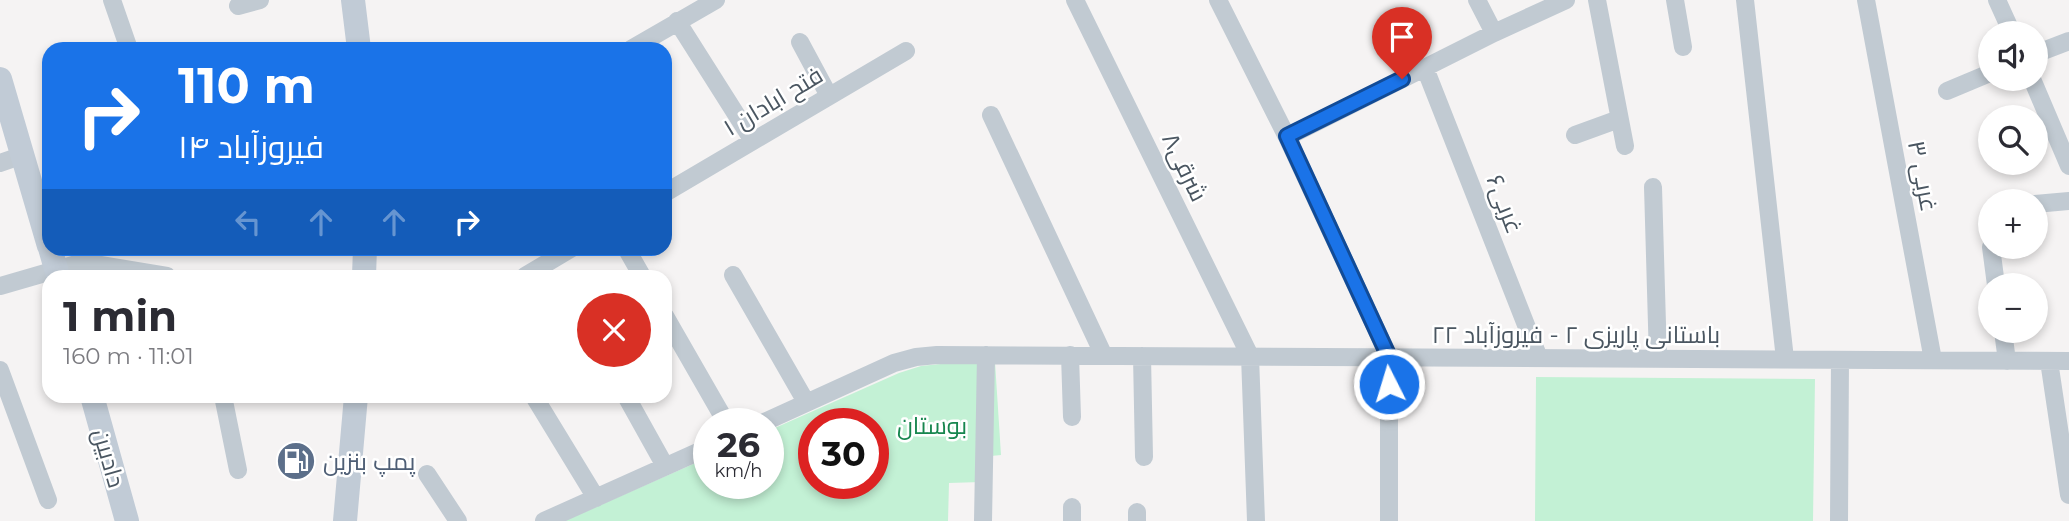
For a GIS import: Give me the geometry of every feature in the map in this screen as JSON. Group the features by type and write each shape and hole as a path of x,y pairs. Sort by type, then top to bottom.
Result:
{"street":[{"path":"112,0 127,42"},
{"path":"239,6 260,0"},
{"path":"353,0 358,42"},
{"path":"642,42 716,0"},
{"name":"شرقی۸","path":"1075,0 1250,356"},
{"path":"1218,0 1287,136 1389,357 1390,521"},
{"path":"1477,0 1494,33"},
{"path":"1287,136 1566,0"},
{"path":"1597,0 1625,146"},
{"path":"1675,0 1683,47"},
{"path":"1745,0 1785,359"},
{"name":"غربی ۳","path":"1866,0 1933,360"},
{"path":"1997,0 2007,21"},
{"path":"677,21 753,141"},
{"path":"2048,49 2069,41"},
{"path":"800,42 829,96"},
{"name":"فتح ابادان ۱","path":"672,184 753,141 906,51"},
{"name":"غربی۶","path":"1425,68 1539,358"},
{"path":"1947,91 1978,78"},
{"path":"0,79 11,159 42,198"},
{"path":"2037,91 2069,166"},
{"path":"991,115 1104,356"},
{"path":"1575,135 1619,119"},
{"path":"1653,187 1658,359"},
{"path":"2048,203 2069,201"},
{"path":"0,286 53,260 131,270"},
{"path":"733,275 806,402"},
{"path":"672,328 718,408"},
{"path":"2005,343 2007,360"},
{"path":"983,521 986,355"},
{"path":"1070,355 1072,417"},
{"name":"باستانی پاریزی ۲ - فیروزآباد ۲۲","path":"784,413 894,363 916,357 1070,355 2069,361"},
{"path":"1142,356 1144,457"},
{"path":"1250,356 1256,521"},
{"path":"1839,521 1840,359"},
{"path":"2049,361 2069,495"},
{"path":"0,370 48,500"},
{"name":"دادبین","path":"94,403 127,521"},
{"path":"224,403 238,470"},
{"path":"345,521 355,403"},
{"path":"538,403 596,498"},
{"path":"630,403 665,466"},
{"path":"544,521 693,454"},
{"path":"350,463 365,521"},
{"path":"427,474 458,521"}],"green space":[{"name":"بوستان","path":"995,362 1001,455 981,457 981,482 949,483 948,521 564,521 693,464 693,499 784,499 784,424 798,418 798,499 889,499 889,408 820,408 921,366"},
{"path":"1536,377 1815,379 1813,521 1535,521"}],"place":[{"name":"پمپ بنزین","path":"296,461"}],"route":[{"path":"1389,384 1389,357 1287,136 1402,79"}]}
